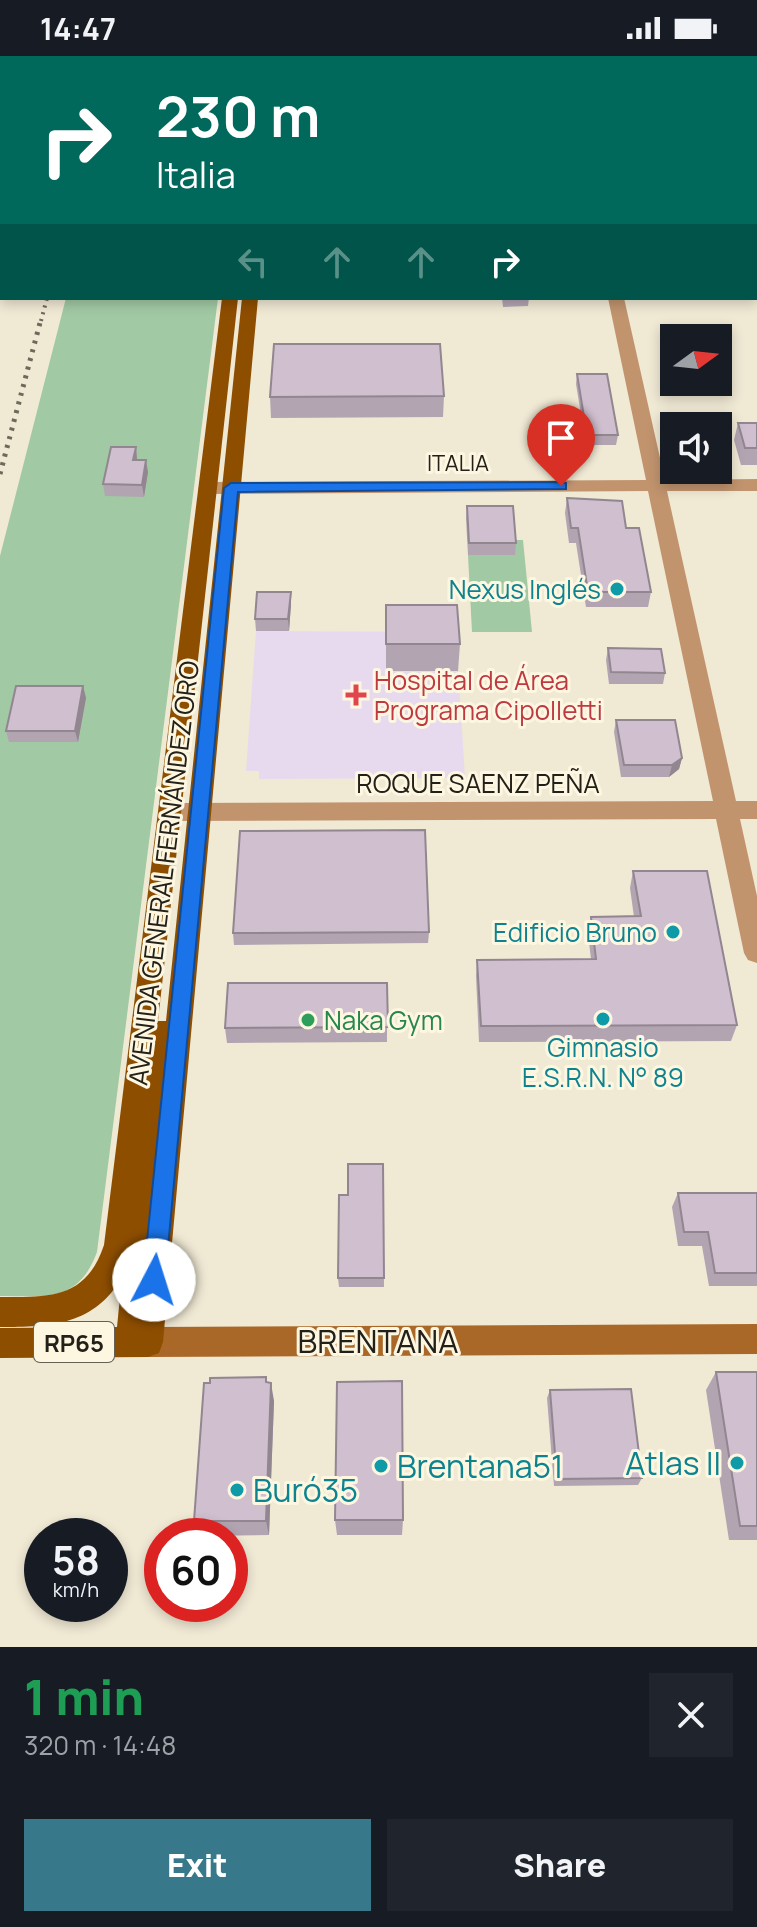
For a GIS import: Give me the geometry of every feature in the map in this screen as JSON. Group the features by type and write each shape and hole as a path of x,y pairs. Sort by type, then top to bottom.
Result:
{"main road":[{"name":"AVENIDA GENERAL FERNÁNDEZ ORO","path":"0,1312 57,1310 91,1296 110,1272 122,1233 230,300"},
{"name":"AVENIDA GENERAL FERNÁNDEZ ORO","path":"139,1342 199,812 250,300"},
{"path":"139,1342 162,1017 153,953"},
{"name":"BRENTANA","path":"0,1343 757,1339"}],"street":[{"path":"616,300 757,953"},
{"name":"ITALIA","path":"207,488 757,485"},
{"name":"ROQUE SAENZ PEÑA","path":"170,812 757,810"}],"shaded area":[{"name":"Hospital de Área Programa Cipolletti","path":"256,631 456,632 465,778 259,779 259,771 246,771"}],"green space":[{"path":"65,300 218,300 97,1252 80,1280 70,1288 46,1296 0,1296 0,556"},
{"path":"514,540 523,540 532,632 472,632 468,555 515,555"}],"building":[{"path":"274,344 440,344 444,396 270,397"},
{"path":"577,374 607,374 618,435 587,435"},
{"path":"738,423 757,423 757,448 745,448"},
{"path":"111,447 136,447 133,460 146,460 142,485 103,484"},
{"path":"567,498 622,501 626,528 639,528 651,592 588,592 578,528 571,528"},
{"path":"467,506 513,506 516,543 469,543"},
{"path":"257,592 291,592 288,619 255,619"},
{"path":"386,605 457,605 460,644 386,644"},
{"path":"608,648 661,649 665,673 611,672"},
{"path":"16,686 83,686 75,731 6,731"},
{"path":"616,720 675,720 682,758 672,765 624,765"},
{"path":"425,830 429,932 233,933 240,831"},
{"path":"633,871 707,871 737,1025 481,1026 477,960 596,959 591,917 641,916"},
{"name":"Naka Gym","path":"228,983 387,983 388,1027 225,1028"},
{"path":"348,1164 383,1164 384,1278 338,1278 339,1195 348,1195"},
{"path":"678,1193 757,1193 757,1273 715,1273 708,1232 684,1232"},
{"name":"Atlas II","path":"716,1372 757,1372 757,1526 740,1526"},
{"name":"Buró35","path":"266,1377 266,1382 271,1383 266,1521 194,1518 204,1383 210,1383 210,1378"},
{"name":"Brentana51","path":"402,1381 403,1520 335,1520 337,1382"},
{"path":"631,1389 642,1478 557,1479 550,1390"}],"railway":[{"path":"41,321 46,300"},
{"path":"0,474 41,319"}],"place":[{"name":"Nexus Inglés","path":"617,589"},
{"name":"Hospital de Área Programa Cipolletti","path":"356,695"},
{"name":"Edificio Bruno","path":"673,932"},
{"name":"Gimnasio E.S.R.N. N° 89","path":"603,1019"},
{"name":"Naka Gym","path":"308,1020"},
{"name":"Atlas II","path":"737,1463"},
{"name":"Brentana51","path":"381,1466"},
{"name":"Buró35","path":"237,1490"}],"route":[{"path":"154,1280 231,488 561,486"}]}
